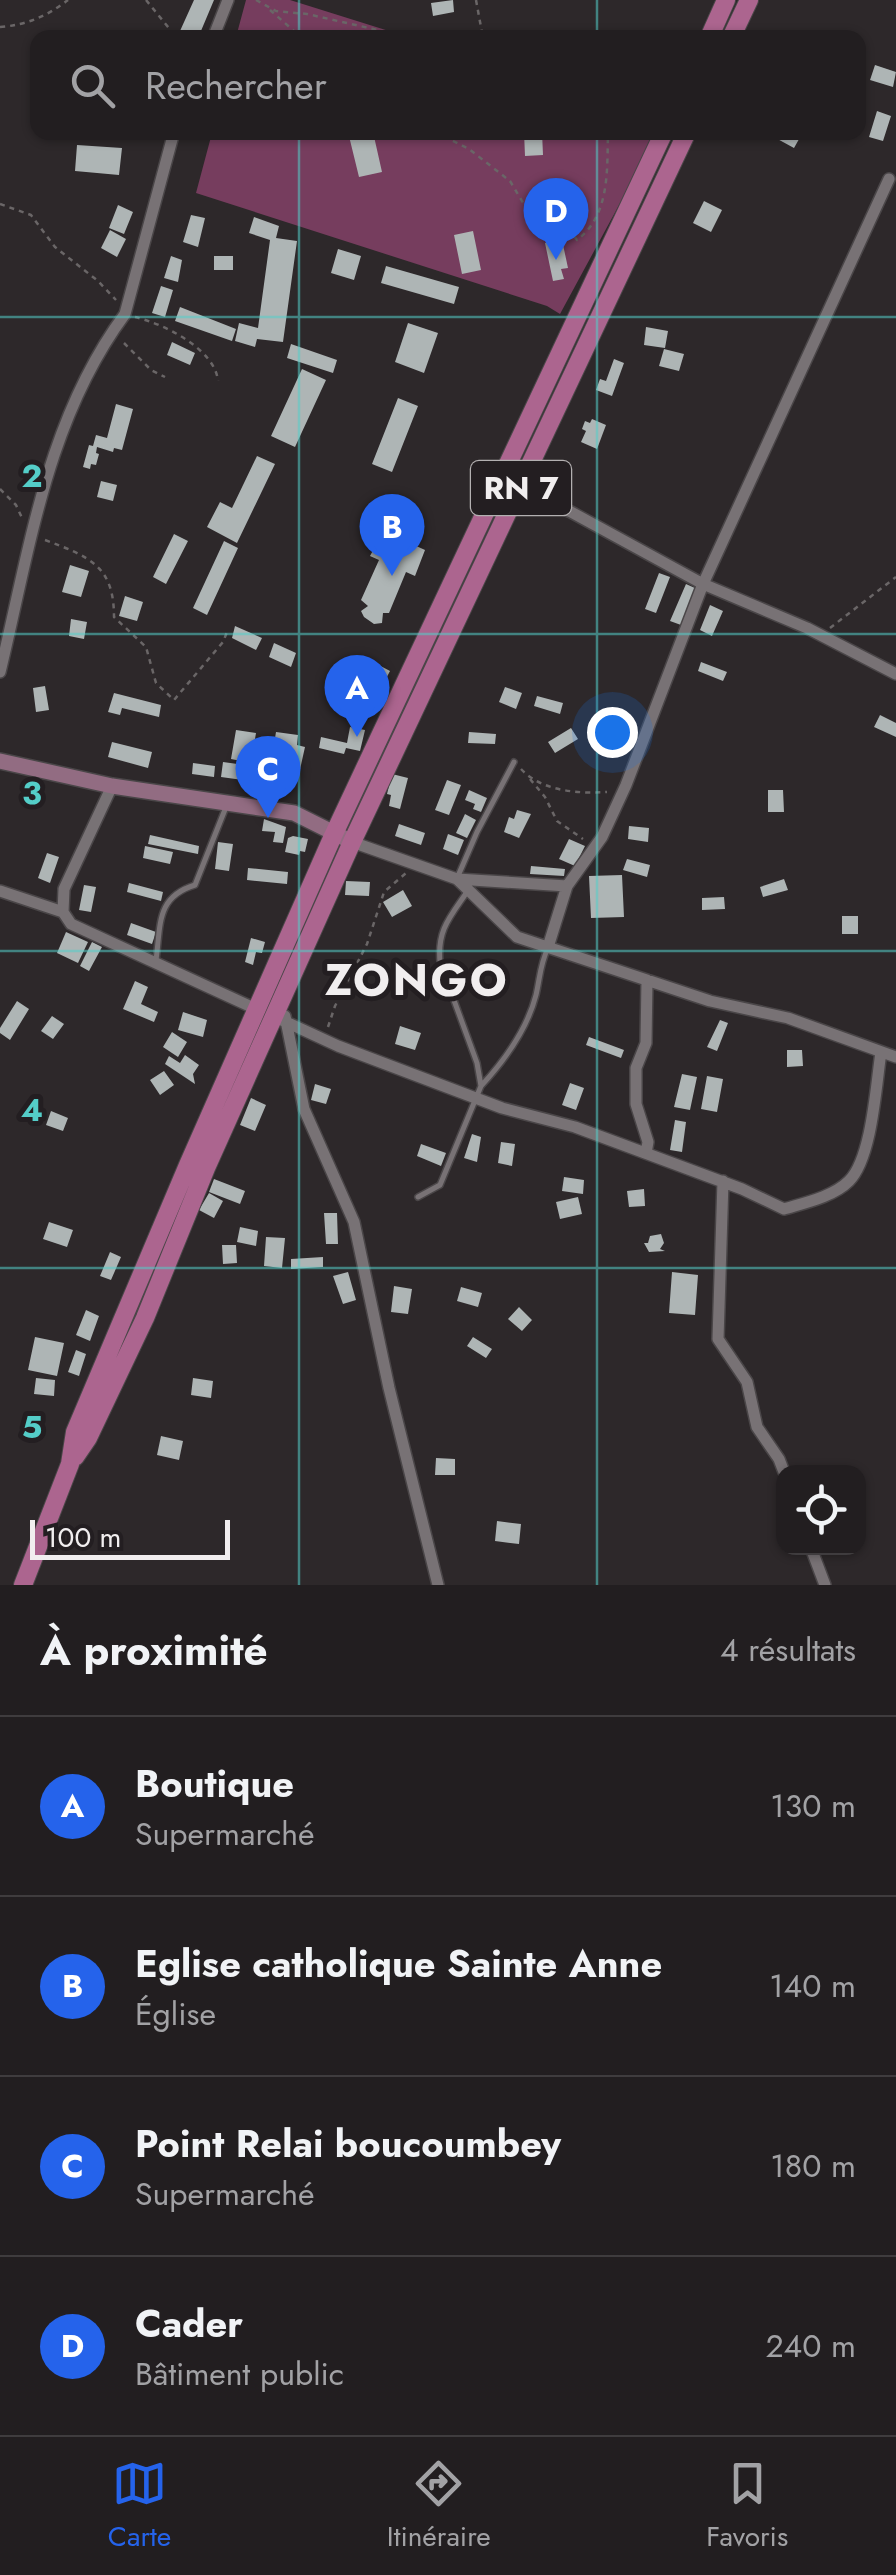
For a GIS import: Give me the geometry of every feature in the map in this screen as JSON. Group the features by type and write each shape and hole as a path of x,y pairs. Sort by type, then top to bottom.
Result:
{"main road":[{"path":"712,30 726,0"},
{"path":"735,30 749,0"},
{"name":"RN 7","path":"23,1585 70,1464 75,1432 271,1015 343,838 660,140"},
{"name":"RN 7","path":"271,1015 343,838 520,490 683,140"},
{"path":"0,761 112,786 294,813 343,838"}],"street":[{"path":"216,30 228,0"},
{"path":"0,672 5,623 56,447 75,399 124,314 172,140"},
{"path":"548,947 566,886 594,847 623,791 703,584 889,179"},
{"path":"520,490 571,512 703,584 896,674"},
{"path":"112,786 64,889 63,912 71,924 324,1038 479,1092 538,1120 575,1127 723,1181 784,1209 818,1198 848,1182 863,1159 881,1052"},
{"path":"343,838 457,879 566,886"},
{"path":"457,879 517,937 710,1001 788,1018 896,1057"},
{"path":"0,891 63,912"},
{"path":"646,1153 648,1142 636,1104 636,1068 646,1043 647,980"},
{"path":"271,1015 304,1108 354,1222 389,1388 438,1585"},
{"path":"723,1181 718,1338 746,1382 757,1427 782,1465"},
{"path":"814,1555 825,1585"}],"lane":[{"path":"457,879 514,762"},
{"path":"155,963 164,905 176,890 195,884 227,803"},
{"path":"469,890 443,923 438,946 440,962 477,1063 479,1092"},
{"path":"418,1197 440,1185 479,1092 522,1032 548,947"}],"path":[{"path":"0,27 20,26 50,14 68,0"},
{"path":"146,0 170,30"},
{"path":"256,0 293,30"},
{"path":"476,0 481,30"},
{"path":"269,8 380,30"},
{"path":"451,140 510,181 531,216 568,228 576,240 586,233 602,209 607,140"},
{"path":"0,204 30,216 55,247 111,293 124,314 146,320 194,346 213,363 218,381"},
{"path":"111,332 151,370 165,377"},
{"path":"0,489 16,505 30,534 63,547 104,571 114,590 114,617 146,646 156,684 174,700 227,632"},
{"path":"821,636 896,577"},
{"path":"514,762 545,797 557,821 594,847"},
{"path":"529,778 585,794 623,791"},
{"path":"324,1038 335,1006 367,944 384,892 403,878 412,862"}],"shaded area":[{"path":"246,0 290,0 386,30 238,30"},
{"path":"210,140 654,140 560,314 547,306 196,193"}],"building":[{"path":"194,0 214,0 201,30 180,30"},
{"path":"453,0 454,12 433,16 431,3"},
{"path":"875,65 896,72 893,87 870,80"},
{"path":"877,111 891,116 883,141 869,137"},
{"path":"350,140 375,140 382,172 359,177"},
{"path":"524,140 542,140 543,155 525,156"},
{"path":"779,140 798,140 794,148"},
{"path":"77,145 122,148 119,175 75,171"},
{"path":"704,201 722,210 711,232 693,223"},
{"path":"118,205 133,212 124,234 109,228"},
{"path":"191,215 205,218 198,247 183,242"},
{"path":"254,217 279,226 276,238 297,241 283,342 257,339 255,347 235,341 239,323 258,328 270,240 249,233"},
{"path":"110,230 126,239 117,257 101,248"},
{"path":"473,231 481,270 462,274 454,235"},
{"path":"562,240 568,268 561,269 564,279 553,281 545,243"},
{"path":"338,249 361,256 354,280 331,273"},
{"path":"171,256 182,260 178,282 164,278"},
{"path":"214,256 233,256 233,270 214,270"},
{"path":"386,266 459,287 454,304 381,283"},
{"path":"161,286 173,290 165,317 152,313"},
{"path":"180,307 236,329 232,341 175,321"},
{"path":"408,323 438,333 424,373 395,362"},
{"path":"646,327 668,331 665,348 644,345"},
{"path":"172,342 195,353 190,365 167,355"},
{"path":"291,344 337,360 333,373 287,358"},
{"path":"664,349 684,354 679,371 659,366"},
{"path":"614,359 624,363 612,396 596,390 600,379 606,381"},
{"path":"302,369 326,380 295,447 271,436"},
{"path":"398,398 418,406 392,472 372,464"},
{"path":"116,404 133,409 122,450 114,448 113,452 97,447 96,465 91,464 90,469 83,467 96,435 107,438"},
{"path":"592,419 606,425 597,449 581,442 585,421 590,423"},
{"path":"257,456 275,464 237,543 207,527 220,502 232,508"},
{"path":"101,481 117,485 113,501 97,497"},
{"path":"174,534 188,541 166,584 153,577"},
{"path":"390,534 425,550 415,576 406,572 389,613 383,613 382,623 374,624 364,617 361,611 368,606 361,600 379,560 370,556 378,541 386,545"},
{"path":"224,541 238,548 207,615 193,608"},
{"path":"70,565 89,571 81,597 62,592"},
{"path":"659,573 670,577 656,613 645,609"},
{"path":"686,584 697,589 681,625 670,621"},
{"path":"125,596 143,602 137,621 119,616"},
{"path":"710,605 723,611 712,636 700,630"},
{"path":"71,619 87,622 84,639 69,636"},
{"path":"235,626 262,638 256,650 232,638"},
{"path":"274,643 296,653 291,667 269,657"},
{"path":"373,662 390,671 372,706 355,697"},
{"path":"701,662 727,672 723,681 698,671"},
{"path":"45,686 49,710 36,712 33,688"},
{"path":"505,687 522,693 516,709 499,702"},
{"path":"114,693 161,705 159,717 122,708 120,715 108,712"},
{"path":"537,696 563,703 560,714 534,706"},
{"path":"880,715 896,723 896,737 874,727"},
{"path":"350,727 365,730 360,751 346,748 344,754 319,748 321,737 347,743"},
{"path":"571,728 578,739 555,753 548,742"},
{"path":"236,730 256,733 251,763 231,759"},
{"path":"276,732 298,735 297,745 305,747 299,774 292,773 296,753 273,750"},
{"path":"469,732 496,734 495,744 468,743"},
{"path":"112,742 152,752 148,768 108,757"},
{"path":"223,762 252,766 250,781 221,777"},
{"path":"193,763 215,766 214,777 192,774"},
{"path":"268,767 289,769 288,785 267,784"},
{"path":"392,774 408,778 400,809 389,806 391,795 387,794"},
{"path":"447,780 461,785 449,815 435,810"},
{"path":"469,790 487,798 481,812 465,800"},
{"path":"768,790 783,790 784,812 768,812"},
{"path":"517,810 531,814 519,838 504,832 509,817 514,819"},
{"path":"465,814 476,820 467,838 456,833"},
{"path":"264,819 286,827 283,843 273,842 275,832 262,831"},
{"path":"399,824 425,833 421,845 395,836"},
{"path":"629,826 649,828 648,842 628,839"},
{"path":"448,834 464,840 458,855 443,849"},
{"path":"150,835 199,846 198,854 148,844"},
{"path":"288,838 308,839 305,852 285,852"},
{"path":"569,839 585,846 575,866 559,859"},
{"path":"218,842 233,844 229,871 215,869"},
{"path":"145,846 173,852 170,864 143,858"},
{"path":"47,853 59,857 50,883 38,878"},
{"path":"627,859 650,865 647,877 623,870"},
{"path":"531,866 565,869 564,876 530,874"},
{"path":"248,868 288,872 287,884 247,880"},
{"path":"622,875 624,917 591,918 589,876"},
{"path":"784,879 788,890 763,897 760,887"},
{"path":"346,881 370,882 369,896 345,895"},
{"path":"129,883 163,892 161,901 127,892"},
{"path":"84,885 96,887 91,912 79,910"},
{"path":"403,890 412,906 392,917 383,902"},
{"path":"724,897 725,909 702,910 702,898"},
{"path":"842,916 858,916 858,934 842,934"},
{"path":"131,923 156,932 152,944 127,935"},
{"path":"66,932 88,942 78,963 57,953"},
{"path":"251,938 265,942 262,953 256,952 253,965 245,962"},
{"path":"92,942 102,947 89,971 80,966"},
{"path":"135,981 148,987 141,1004 158,1012 154,1022 123,1009"},
{"path":"17,1001 29,1009 10,1040 0,1033 0,1028"},
{"path":"183,1012 207,1020 203,1037 178,1030"},
{"path":"52,1016 64,1024 53,1039 41,1031"},
{"path":"720,1020 728,1023 717,1051 707,1047"},
{"path":"400,1026 421,1033 415,1050 395,1044"},
{"path":"172,1032 187,1042 178,1057 163,1047"},
{"path":"589,1037 624,1050 621,1058 586,1045"},
{"path":"787,1050 802,1050 803,1066 787,1067"},
{"path":"185,1055 199,1065 193,1074 195,1084 165,1064 169,1056 180,1063"},
{"path":"164,1071 174,1085 160,1095 150,1080"},
{"path":"682,1074 697,1077 690,1110 674,1107"},
{"path":"707,1076 723,1079 717,1112 701,1109"},
{"path":"570,1083 584,1088 576,1110 562,1105"},
{"path":"315,1084 331,1089 326,1104 311,1100"},
{"path":"251,1098 266,1105 255,1131 240,1125"},
{"path":"51,1111 68,1118 63,1131 46,1125"},
{"path":"675,1120 686,1122 682,1152 670,1150"},
{"path":"472,1134 481,1137 477,1162 464,1158"},
{"path":"501,1142 515,1144 512,1166 498,1163"},
{"path":"421,1144 446,1153 441,1166 417,1156"},
{"path":"564,1177 584,1180 583,1194 562,1191"},
{"path":"214,1179 245,1191 240,1204 209,1192"},
{"path":"644,1189 645,1206 629,1207 627,1191"},
{"path":"209,1193 223,1201 214,1218 199,1210"},
{"path":"578,1197 582,1214 560,1219 556,1202"},
{"path":"324,1213 337,1213 338,1244 326,1244"},
{"path":"49,1222 73,1230 67,1247 43,1239"},
{"path":"240,1227 258,1231 256,1246 237,1242"},
{"path":"661,1234 664,1243 660,1249 665,1251 649,1252 644,1243 648,1243 650,1236"},
{"path":"266,1237 285,1238 282,1268 264,1266"},
{"path":"222,1245 236,1245 237,1263 223,1264"},
{"path":"110,1252 121,1257 111,1280 100,1276"},
{"path":"323,1257 323,1267 291,1269 291,1259"},
{"path":"348,1272 356,1300 343,1304 333,1276"},
{"path":"672,1272 698,1275 695,1315 669,1313"},
{"path":"394,1286 412,1289 408,1314 391,1312"},
{"path":"461,1287 482,1293 478,1307 457,1301"},
{"path":"519,1307 532,1320 522,1331 508,1319"},
{"path":"86,1310 99,1316 90,1341 76,1335"},
{"path":"35,1337 64,1343 57,1376 28,1370"},
{"path":"473,1337 492,1349 486,1358 467,1346"},
{"path":"76,1350 86,1354 79,1376 68,1372"},
{"path":"36,1378 55,1380 54,1396 34,1394"},
{"path":"193,1378 213,1381 211,1398 191,1395"},
{"path":"161,1436 183,1441 179,1460 157,1455"},
{"path":"436,1458 455,1459 455,1475 435,1475"},
{"path":"497,1521 521,1524 519,1544 495,1541"}],"place":[{"name":"Cader","path":"556,260"},
{"name":"Eglise catholique Sainte Anne","path":"392,576"},
{"name":"Boutique","path":"357,737"},
{"name":"Point Relai boucoumbey","path":"268,818"}],"district":[{"name":"ZONGO","path":"417,979"}]}
